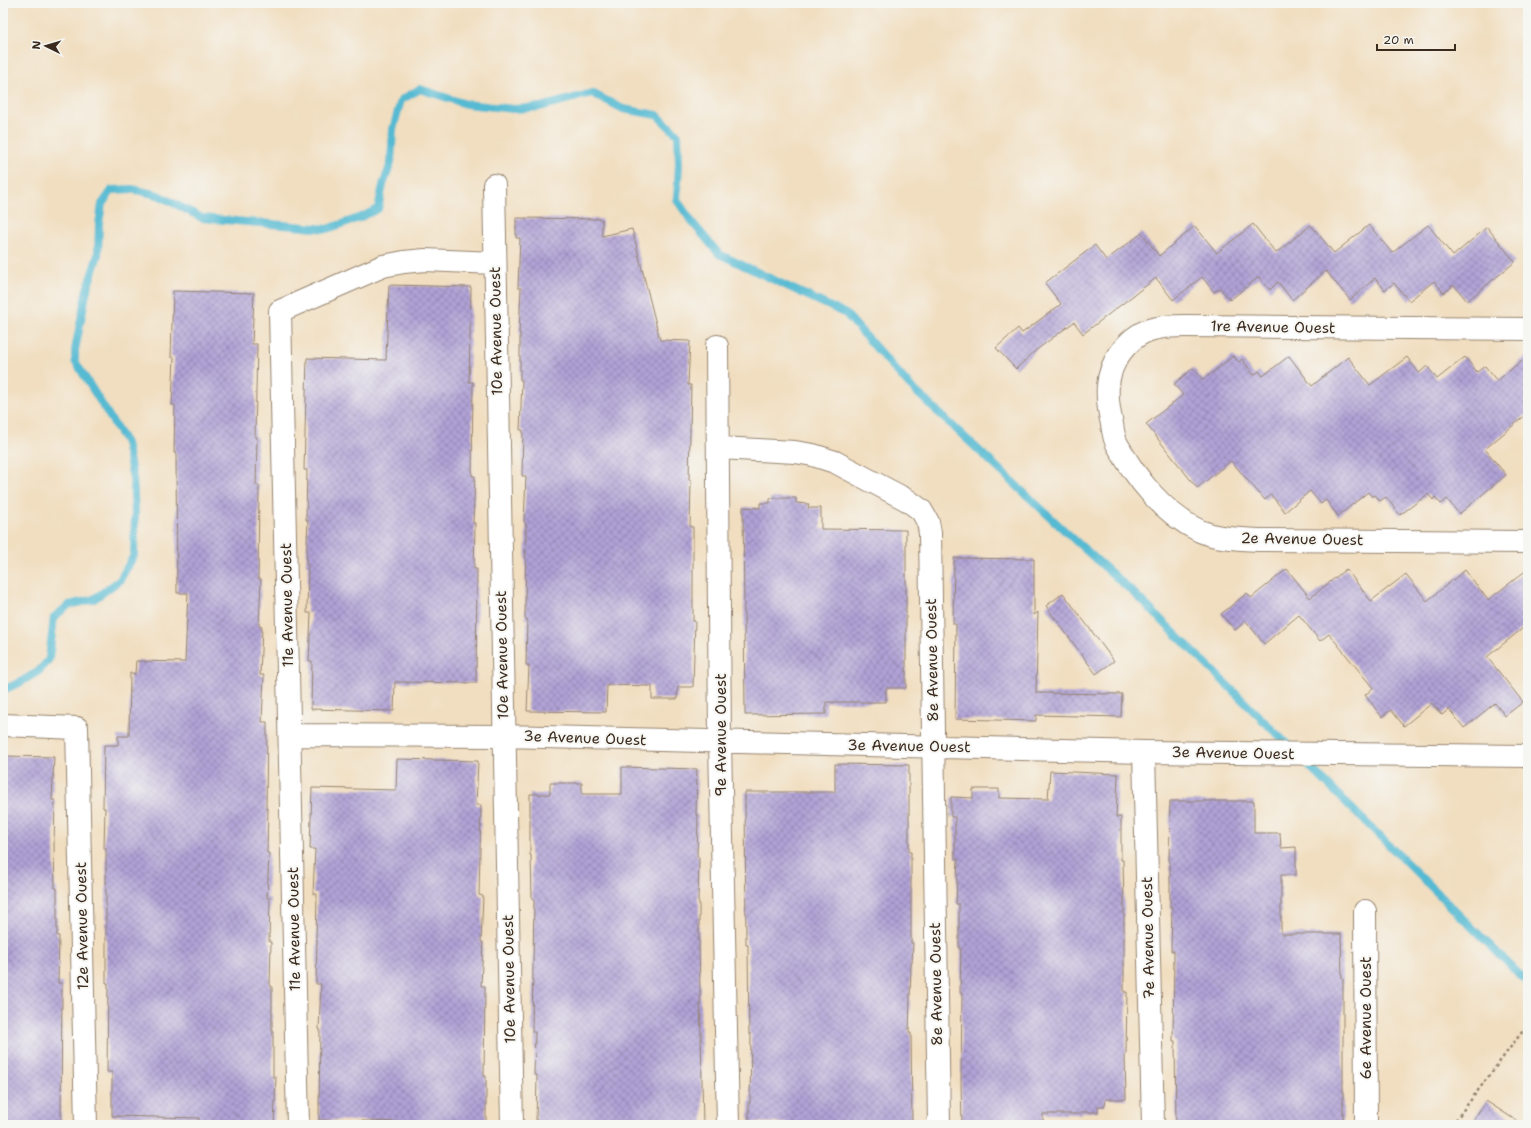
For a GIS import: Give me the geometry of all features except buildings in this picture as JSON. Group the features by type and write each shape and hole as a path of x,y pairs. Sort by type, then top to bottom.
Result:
{"street":[{"name":"10e Avenue Ouest","path":"494,185 512,1125"},
{"name":"11e Avenue Ouest","path":"298,1125 280,310 383,266 425,260 495,263"},
{"name":"1re Avenue Ouest","path":"1116,443 1108,406 1107,391 1110,372 1116,358 1126,346 1139,335 1158,328 1193,326 1528,329"},
{"name":"9e Avenue Ouest","path":"717,346 719,448 720,742 728,1125"},
{"name":"2e Avenue Ouest","path":"1116,443 1147,489 1182,521 1201,532 1228,538 1262,540 1528,542"},
{"name":"8e Avenue Ouest","path":"719,448 795,452 835,462 907,500 921,510 928,522 930,533 938,1125"},
{"name":"12e Avenue Ouest","path":"3,725 77,728 86,1125"},
{"name":"3e Avenue Ouest","path":"290,735 504,736 1144,752 1528,756"},
{"name":"7e Avenue Ouest","path":"1144,752 1153,1125"},
{"name":"6e Avenue Ouest","path":"1366,911 1366,1125"}],"path":[{"path":"1452,1125 1528,1024"}],"waterway":[{"path":"3,690 19,683 39,671 49,659 54,617 69,605 94,599 120,580 134,555 135,513 133,478 126,443 75,361 75,350 87,289 98,255 99,224 102,204 112,190 132,189 158,195 202,218 327,229 359,218 378,209 383,185 391,163 393,129 401,100 420,89 466,104 514,109 540,107 592,93 623,109 657,115 678,135 679,163 677,200 692,222 719,254 846,314 910,386 1080,545 1136,595 1292,749"},
{"path":"1300,757 1528,983"}]}
